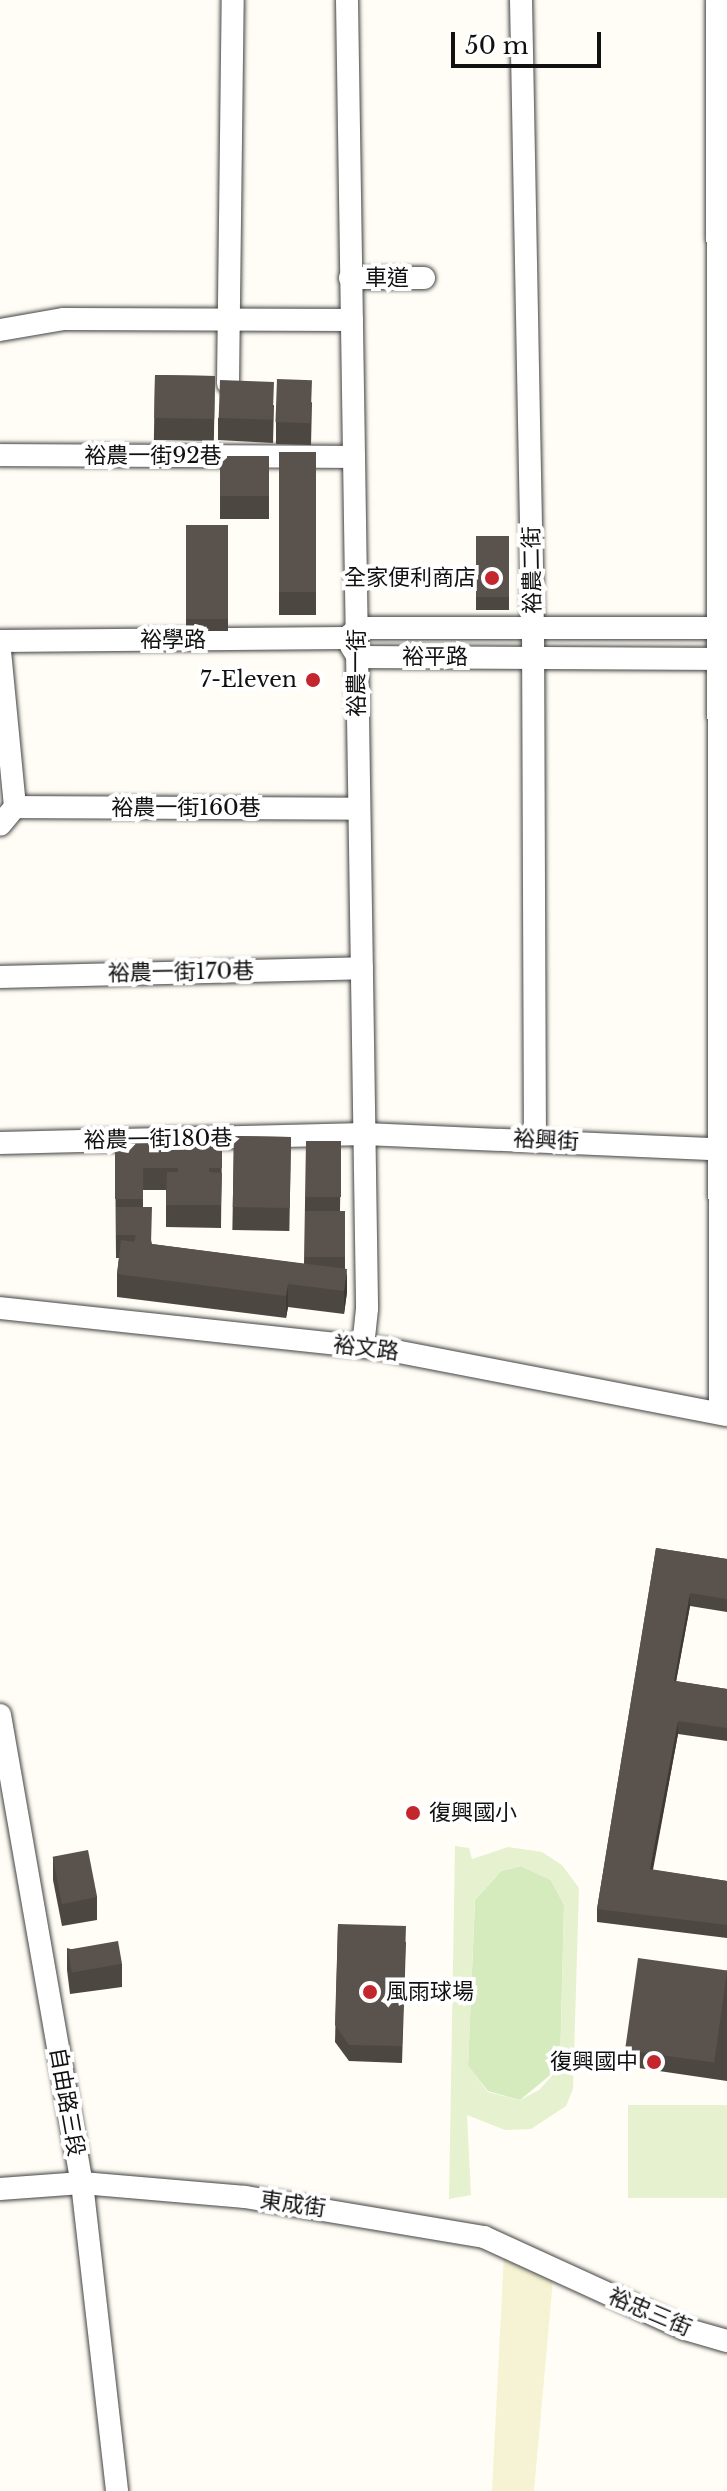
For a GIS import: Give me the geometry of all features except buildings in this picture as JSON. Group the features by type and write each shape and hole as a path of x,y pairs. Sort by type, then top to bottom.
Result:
{"street":[{"path":"228,383 232,319 233,0"},
{"name":"裕農一街","path":"347,0 354,641 365,1134 363,1346"},
{"name":"裕農二街","path":"521,0 533,628 535,1139"},
{"path":"717,0 722,81 723,659 715,903 724,1150 723,1414"},
{"name":"車道","path":"350,278 424,278"},
{"path":"0,330 64,319 352,320"},
{"name":"裕農一街92巷","path":"0,455 353,457"},
{"name":"裕平路","path":"354,641 533,628 723,628"},
{"name":"裕學路","path":"0,641 354,641"},
{"name":"裕平路","path":"354,641 533,658 723,659"},
{"path":"0,651 15,807 0,825"},
{"name":"裕農一街160巷","path":"15,807 357,809"},
{"name":"裕農一街170巷","path":"0,977 362,968"},
{"name":"裕興街","path":"365,1134 535,1139 724,1150"},
{"name":"裕農一街180巷","path":"0,1143 365,1134"},
{"name":"裕文路","path":"0,1308 363,1346 723,1414"},
{"name":"自由路三段","path":"0,1715 82,2183 117,2491"},
{"name":"東成街","path":"0,2189 82,2183 245,2197 484,2237 574,2279"},
{"name":"裕忠三街","path":"574,2279 685,2329 727,2341"}],"shaded area":[{"path":"504,2254 553,2280 534,2491 492,2491"}],"green space":[{"path":"455,1846 469,1848 472,1859 508,1847 542,1852 562,1865 579,1888 573,2089 566,2106 531,2129 505,2130 467,2115 471,2195 449,2199","holes":["521,1866 551,1880 564,1905 560,2067 539,2090 520,2100 488,2092 468,2066 475,1900 501,1871"]},
{"path":"521,1866 551,1880 564,1905 560,2067 520,2100 488,2091 468,2066 475,1900 501,1871"},
{"path":"628,2105 727,2105 727,2198 628,2198"}],"place":[{"name":"全家便利商店","path":"492,578"},
{"name":"7-Eleven","path":"313,680"},
{"name":"復興國小","path":"413,1813"},
{"name":"風雨球場","path":"370,1992"},
{"name":"復興國中","path":"654,2062"}]}
